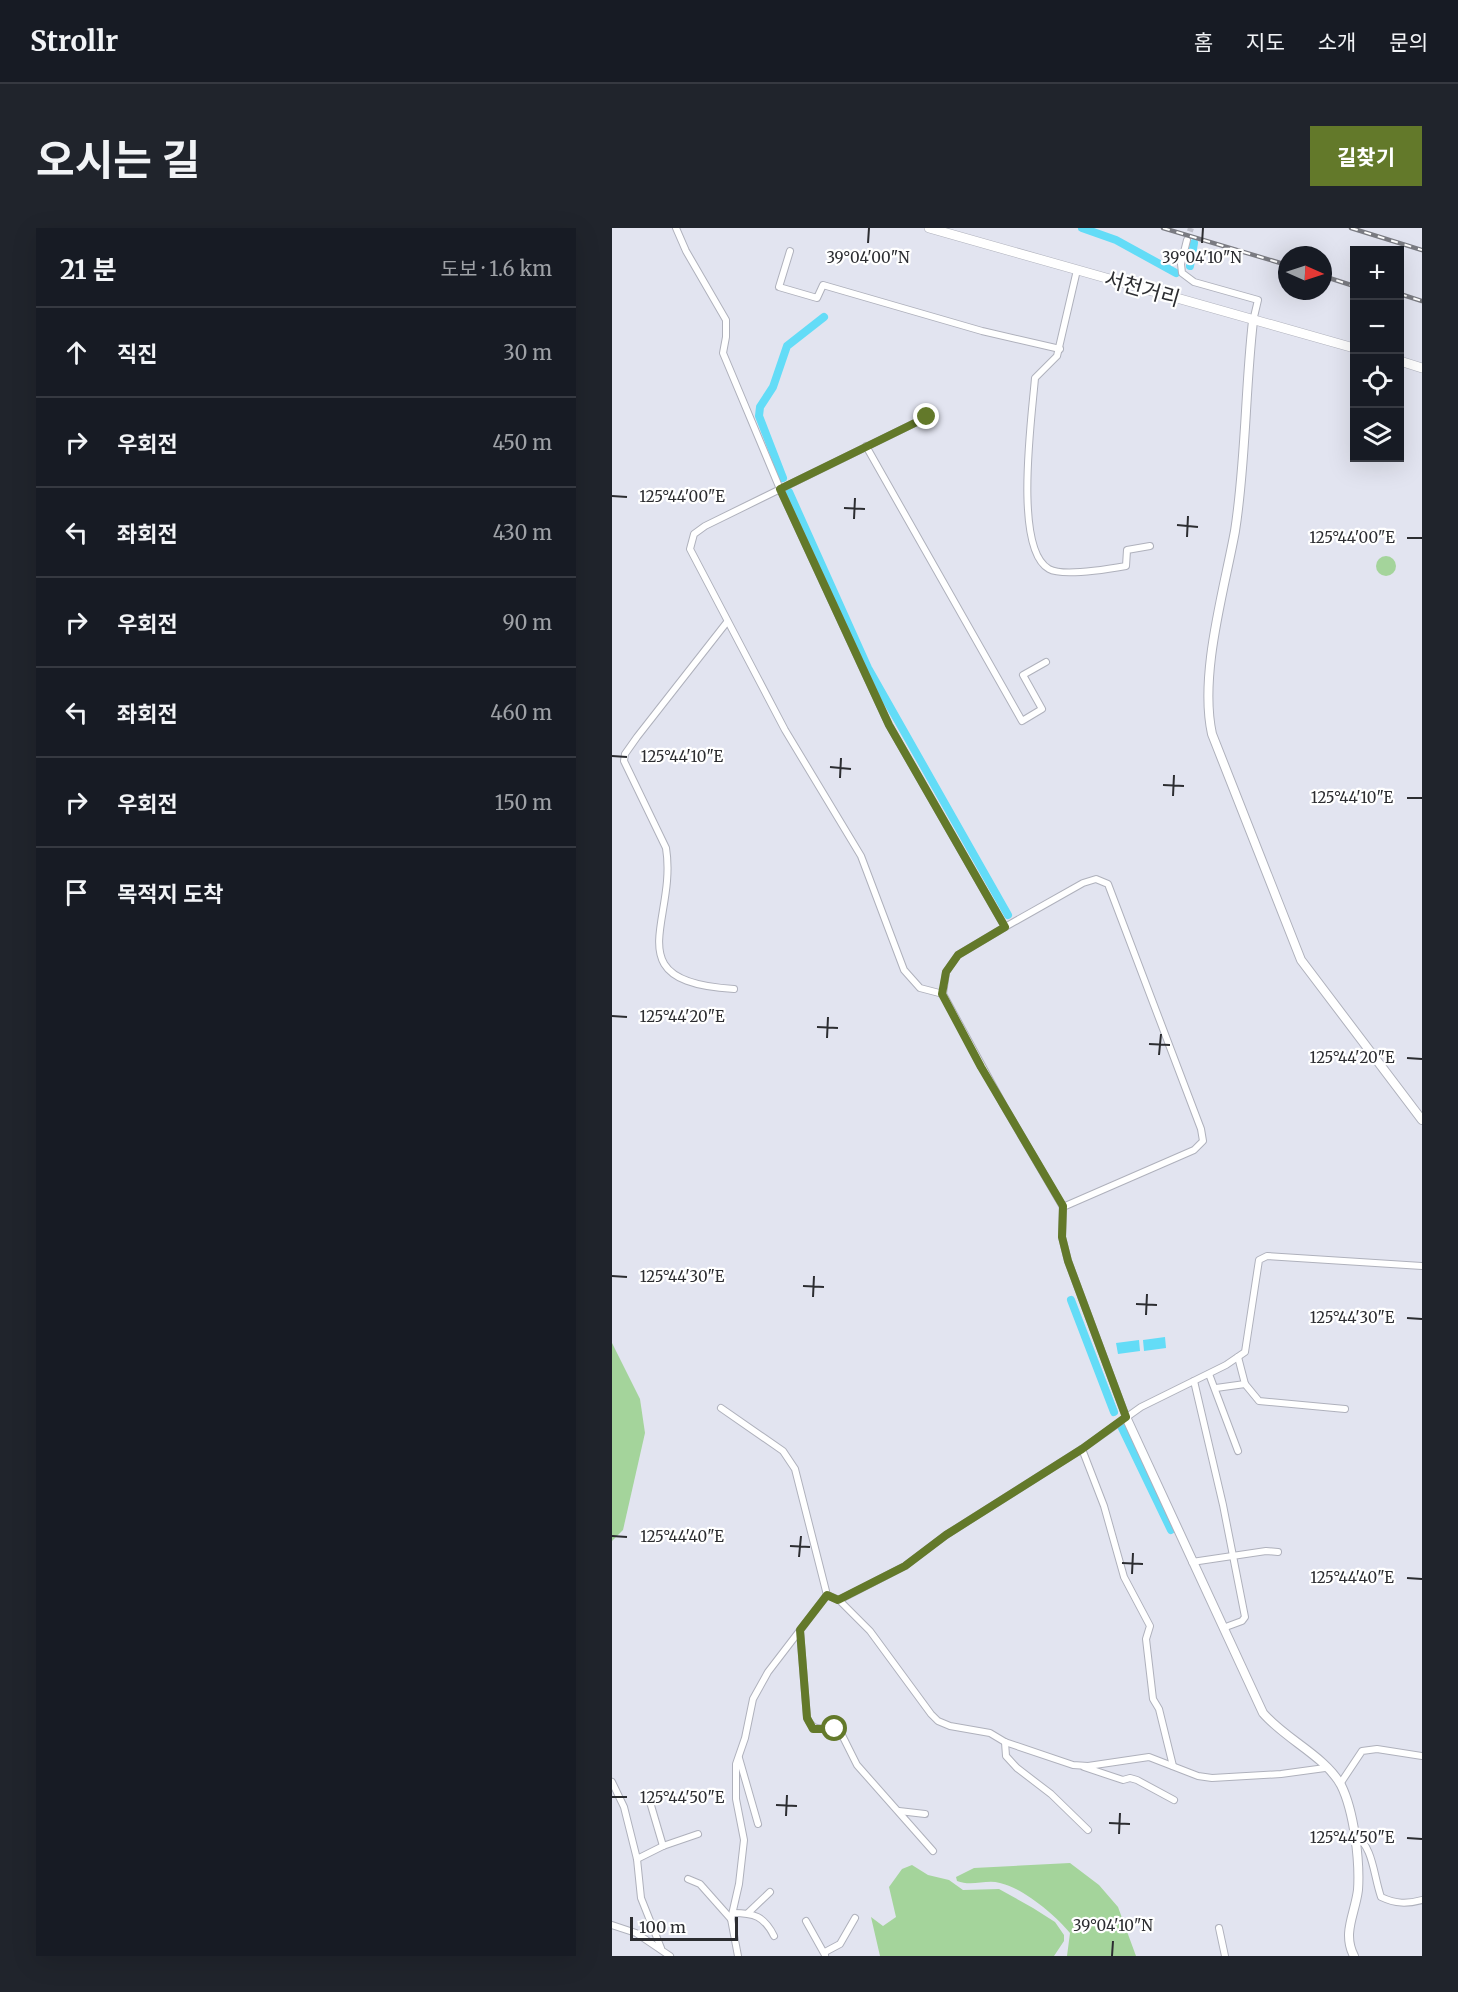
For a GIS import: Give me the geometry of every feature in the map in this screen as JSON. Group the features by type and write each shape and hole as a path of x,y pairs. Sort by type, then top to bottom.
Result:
{"main road":[{"name":"서천거리","path":"929,228 1350,347"},
{"path":"1404,362 1422,368"}],"street":[{"path":"676,228 686,251 726,320 723,353 780,489 889,725 1005,927"},
{"path":"1187,240 1181,264 1182,273 1194,282 1258,300 1254,321 1240,487 1207,699 1208,719 1212,734 1301,960 1422,1120"},
{"path":"790,252 779,287 817,298 823,285 982,331 1060,349"},
{"path":"1077,270 1060,349 1053,362 1035,378 1026,514 1031,544 1043,565 1058,572 1126,566 1127,550 1150,546"},
{"path":"927,417 705,526 694,534 690,541 694,559 785,730 861,856 904,970 920,988 942,994"},
{"path":"866,446 1022,721 1042,709 1023,675 1046,662"},
{"path":"727,622 637,737 625,754 624,761 666,848 668,863 658,943 663,965 675,976 692,984 734,989"},
{"path":"1063,1206 1194,1150 1203,1141 1201,1129 1108,884 1096,879 1083,883 958,955 946,972 942,994 1063,1206 1062,1237 1068,1261 1126,1417 1263,1713 1276,1728 1312,1754 1340,1784 1354,1832 1358,1890 1347,1938 1354,1956"},
{"path":"838,1600 905,1566 946,1535 1082,1449 1141,1407 1209,1374 1245,1352 1248,1346 1259,1260 1267,1256 1422,1266"},
{"path":"1238,1357 1245,1384 1259,1401 1345,1409"},
{"path":"1209,1374 1238,1451"},
{"path":"1194,1381 1245,1617 1242,1621 1223,1628"},
{"path":"1216,1388 1245,1384"},
{"path":"721,1408 783,1451 795,1469 827,1595"},
{"path":"1082,1449 1104,1506 1124,1577 1150,1626 1146,1639 1153,1699 1159,1710 1173,1766"},
{"path":"1192,1562 1233,1555 1278,1552"},
{"path":"827,1595 838,1600 870,1631 938,1721 950,1726 990,1734 1005,1742 1123,1780 1130,1778 1137,1780 1174,1800"},
{"path":"738,1956 732,1916 744,1840 736,1799 738,1758 745,1738 753,1699 768,1672 827,1595"},
{"path":"800,1630 807,1718 811,1727 816,1730 835,1729 842,1735 857,1765 933,1851"},
{"path":"1005,1742 1006,1756 1017,1768 1051,1794 1088,1830"},
{"path":"1340,1784 1362,1751 1377,1749 1422,1756"},
{"path":"1081,1765 1138,1757 1155,1758 1212,1778 1281,1774 1325,1768"},
{"path":"738,1758 758,1824"},
{"path":"612,1783 624,1808 637,1859 641,1898 661,1948"},
{"path":"650,1802 663,1846"},
{"path":"898,1810 925,1814"},
{"path":"1354,1832 1364,1840 1368,1849 1382,1897 1392,1902 1408,1904 1422,1900"},
{"path":"637,1859 663,1846 698,1834"},
{"path":"688,1879 700,1884 732,1916"},
{"path":"748,1913 770,1892"},
{"path":"732,1916 748,1913 764,1919 774,1936"},
{"path":"612,1917 613,1925 636,1933 670,1956"},
{"path":"806,1921 825,1954 840,1944 855,1918"},
{"path":"1220,1928 1225,1956"}],"green space":[{"path":"1386,556 1393,559 1396,566 1393,573 1386,576 1379,573 1376,566 1379,559"},
{"path":"612,1343 640,1399 645,1433 623,1530 612,1541"},
{"path":"1070,1863 1099,1885 1118,1907 1136,1956 1067,1956 1070,1933 1038,1903 1009,1886 995,1882 963,1883 957,1881 956,1877 974,1868"},
{"path":"912,1865 928,1875 949,1880 963,1890 999,1889 1055,1922 1064,1935 1064,1941 1054,1956 880,1956 871,1917 883,1926 896,1917 889,1887 902,1869"}],"water":[{"path":"1165,1337 1166,1348 1144,1351 1143,1340"},
{"path":"1139,1340 1140,1351 1118,1354 1116,1343"}],"waterway":[{"path":"1082,228 1116,240 1176,273"},
{"path":"1190,266 1194,243"},
{"path":"783,478 759,416 760,407 773,387 787,346 824,317"},
{"path":"789,492 868,668 1008,915"},
{"path":"1071,1300 1114,1412"},
{"path":"1121,1426 1171,1530"}],"tunnel":[{"path":"1187,240 1191,228"}],"railway":[{"path":"1163,228 1278,262"},
{"path":"1351,228 1422,250"},
{"path":"1332,279 1350,285"},
{"path":"1404,295 1422,301"}],"route":[{"path":"835,1729 813,1729 807,1718 800,1630 827,1595 838,1600 905,1566 946,1535 1012,1495 1126,1417 1068,1261 1062,1237 1063,1206 981,1067 942,994 946,972 958,955 1005,927 889,725 780,489 927,417"}]}
